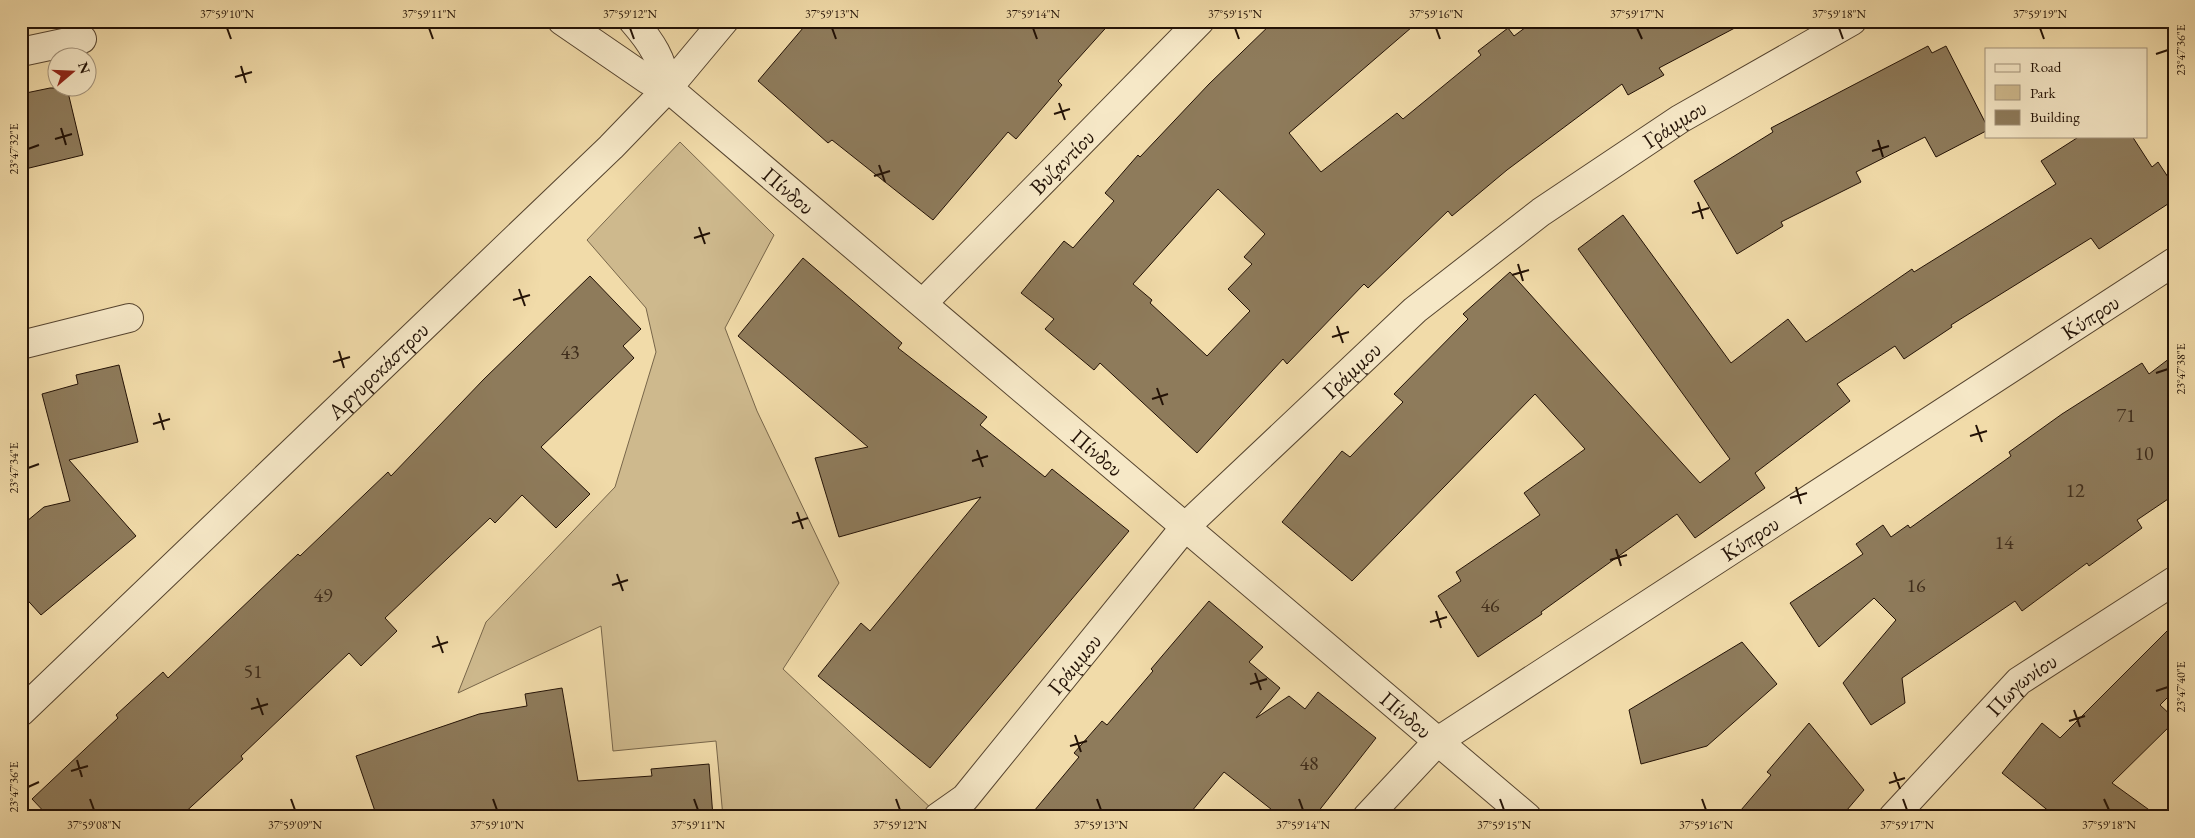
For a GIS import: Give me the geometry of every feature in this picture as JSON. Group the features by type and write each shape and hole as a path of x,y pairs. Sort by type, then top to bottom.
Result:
{"street":[{"name":"Πίνδου","path":"562,21 648,80 668,88 1528,817"},
{"path":"633,21 647,36 662,63 668,88"},
{"name":"Αργυροκάστρου","path":"21,712 582,175 668,88 724,21"},
{"name":"Βυζαντίου","path":"923,303 1200,21"},
{"name":"Γράμμου","path":"938,817 965,798 1185,527 1415,310 1541,212 1680,119 1852,21"},
{"path":"21,52 82,38"},
{"name":"Κύπρου","path":"1367,817 1438,741 2174,262"},
{"path":"21,345 129,318"},
{"name":"Πωγωνίου","path":"1894,817 2019,681 2174,581"}],"green space":[{"path":"680,142 774,235 725,328 757,411 839,583 783,669 933,810 924,817 723,817 716,741 613,751 601,626 458,693 486,622 615,487 656,352 646,308 587,240"}],"building":[{"path":"809,21 1112,21 1058,81 1062,85 1016,139 1008,132 933,220 832,140 828,143 758,81"},
{"path":"1274,21 1419,21 1289,133 1321,172 1397,113 1403,119 1481,55 1478,51 1508,28 1514,36 1534,21 1748,21 1659,68 1664,75 1628,95 1622,84 1507,170 1452,216 1448,211 1368,288 1364,284 1287,364 1283,359 1197,453 1100,363 1094,370 1045,329 1054,319 1021,293 1064,241 1073,248 1114,201 1105,193 1138,155 1140,157 1209,84","holes":["1218,189 1265,234 1244,257 1252,264 1228,289 1250,311 1207,356 1150,303 1152,300 1133,284"]},
{"path":"1928,46 1932,53 1946,46 1985,122 1985,132 1936,157 1925,137 1856,172 1861,182 1781,222 1783,226 1737,254 1694,181 1773,132 1771,128"},
{"path":"48,88 48,98 69,98 83,155 21,170 21,94"},
{"path":"2077,138 2133,138 2152,167 2158,162 2174,186 2174,200 2099,249 2091,238 1951,325 1952,327 1904,359 1895,346 1837,384 1850,401 1755,473 1765,488 1695,538 1677,514 1541,612 1542,614 1478,657 1438,596 1461,581 1456,572 1540,515 1524,493 1585,449 1535,394 1352,581 1282,522 1342,451 1350,457 1403,402 1394,394 1468,319 1463,314 1510,272 1700,483 1730,459 1578,249 1623,215 1731,363 1788,319 1806,342 1912,269 1914,272 2056,184 2041,161"},
{"path":"803,258 902,343 898,348 987,417 980,425 1045,477 1052,469 1129,531 930,768 818,676 861,623 870,631 981,497 839,537 815,458 868,447 738,336"},
{"path":"590,276 641,329 623,346 634,358 541,447 590,494 556,528 522,495 495,523 490,518 385,618 397,631 361,666 349,653 241,756 243,759 180,817 49,817 32,799 118,718 116,715 163,672 168,678 298,554 300,556 388,472 391,476 484,379"},
{"path":"2174,355 2174,495 2137,520 2142,528 2089,566 2087,563 2022,611 2015,601 1902,678 1905,703 1871,725 1843,683 1896,620 1874,598 1819,647 1790,603 1863,554 1856,544 1883,525 1891,537 1908,525 1910,528 2011,456 2009,452 2062,414 2142,363 2149,374"},
{"path":"119,365 138,442 69,460 136,536 41,615 21,593 21,526 44,507 70,501 42,394 78,384 76,375"},
{"path":"1209,601 1263,647 1249,662 1280,688 1256,718 1289,696 1305,709 1318,692 1376,738 1314,817 1281,817 1224,772 1187,817 1029,817 1079,757 1074,753 1102,721 1107,725 1153,671 1151,669"},
{"path":"2174,624 2174,691 2160,705 2174,718 2174,722 2112,783 2159,817 2056,817 2002,773 2042,723 2060,738"},
{"path":"1742,642 1777,684 1707,746 1641,764 1629,710"},
{"path":"562,688 578,781 652,776 651,769 709,764 713,817 377,817 356,756 479,714 527,706 525,694"},
{"path":"1809,723 1864,790 1841,817 1735,817 1771,775 1767,772"}]}
